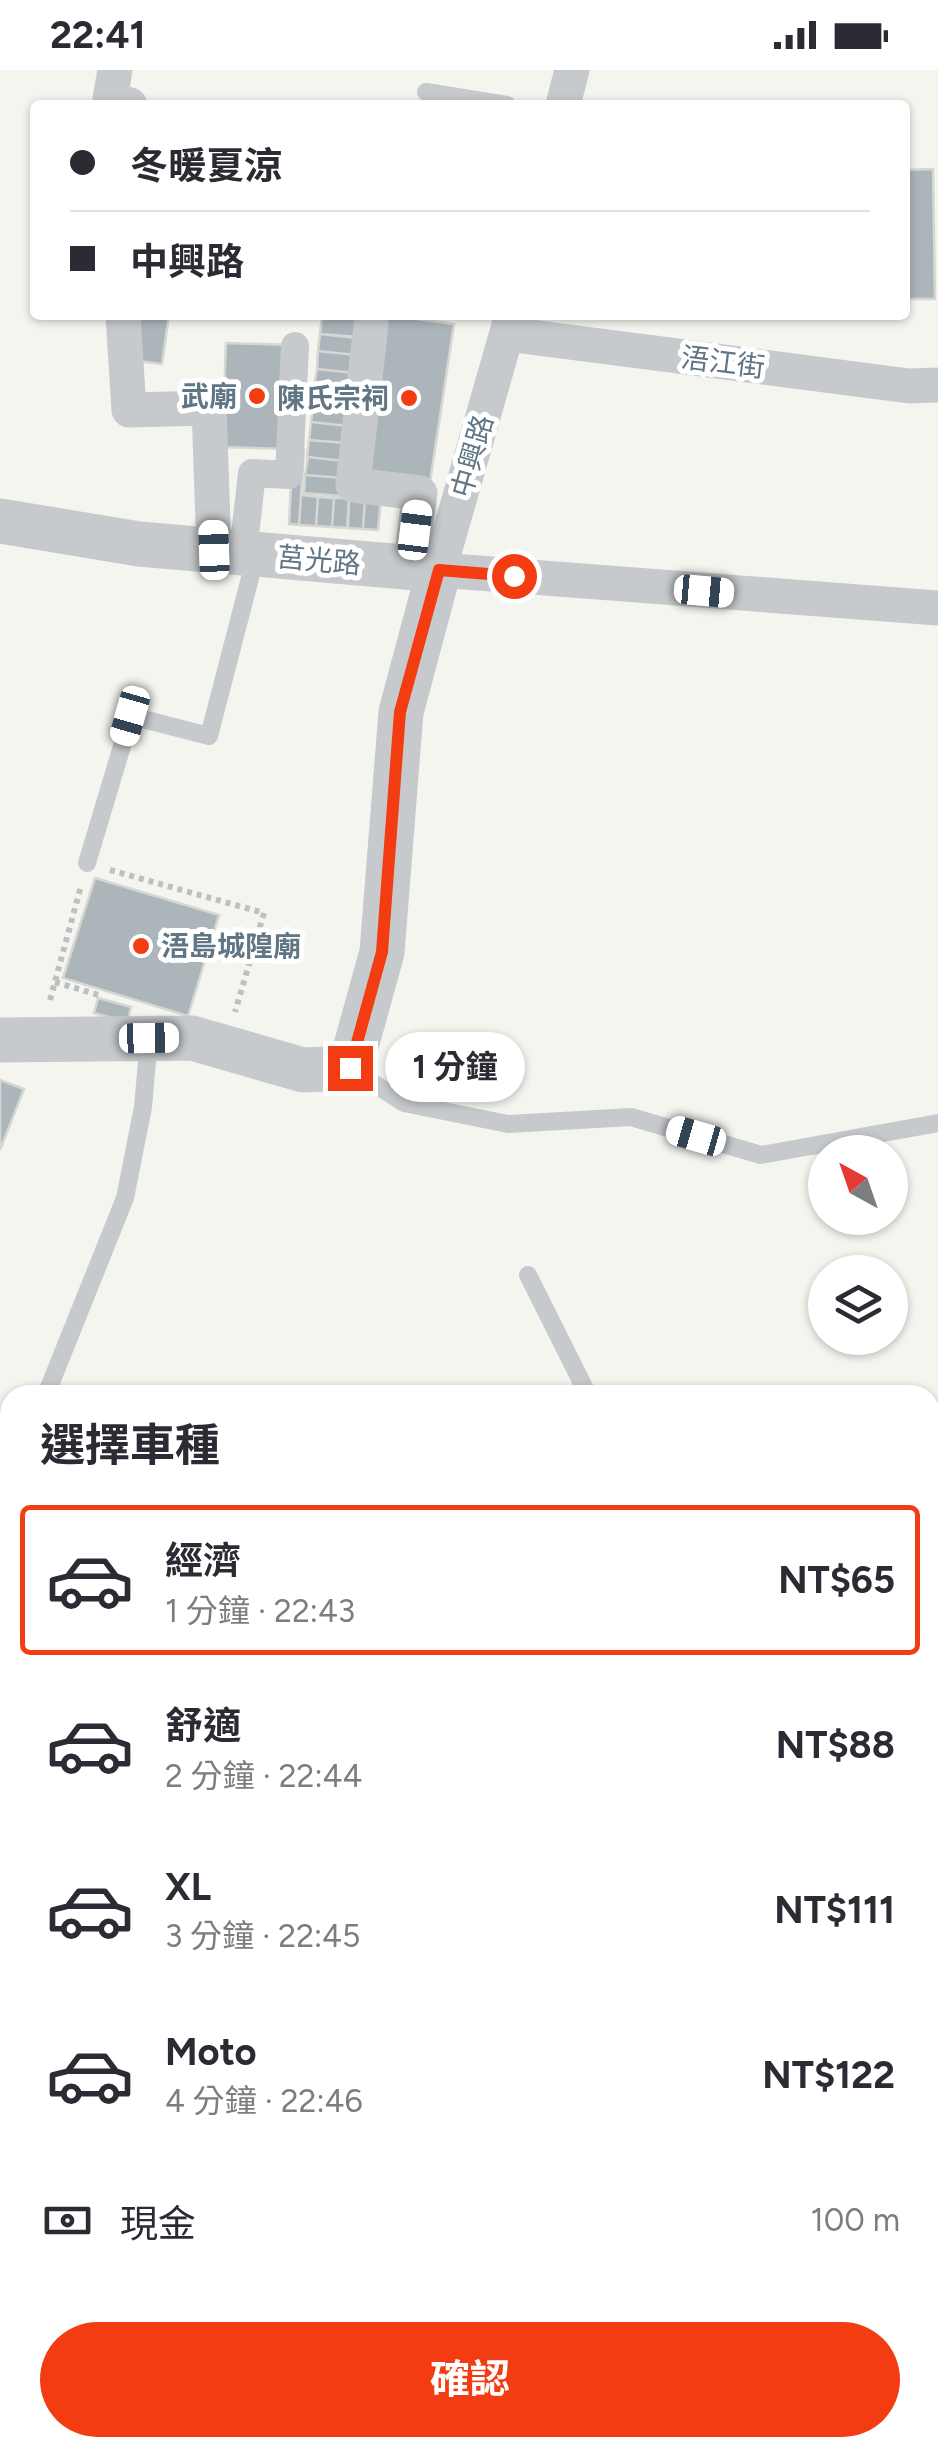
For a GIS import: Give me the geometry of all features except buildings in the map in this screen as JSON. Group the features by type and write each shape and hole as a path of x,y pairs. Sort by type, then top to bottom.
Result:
{"street":[{"path":"113,100 110,99 115,70"},
{"path":"564,100 572,70"},
{"path":"123,320 129,410 209,408 238,552"},
{"name":"浯江街","path":"510,324 909,386 938,385"},
{"name":"中興路","path":"350,1068 382,952 400,712 425,569 510,324"},
{"path":"372,325 353,486 420,493 425,569"},
{"path":"238,552 252,473 289,474 295,346"},
{"name":"莒光路","path":"0,521 139,544 938,608"},
{"path":"20,1040 192,1038 303,1070 350,1068"}],"lane":[{"path":"426,92 476,100"},
{"path":"87,864 130,716 209,736 238,552"},
{"path":"50,1385 125,1198 143,1107 149,1038"},
{"path":"350,1068 404,1103 508,1124 631,1117 761,1156 938,1122"},
{"path":"528,1275 583,1385"}],"path":[{"path":"20,1040 55,982 87,864 264,913 224,1047"},
{"path":"55,982 120,1000"}],"place":[{"name":"武廟","path":"257,396"},
{"name":"陳氏宗祠","path":"409,398"},
{"name":"浯島城隍廟","path":"141,946"}],"route":[{"path":"350,1068 382,952 400,712 439,570 514,576"}]}
